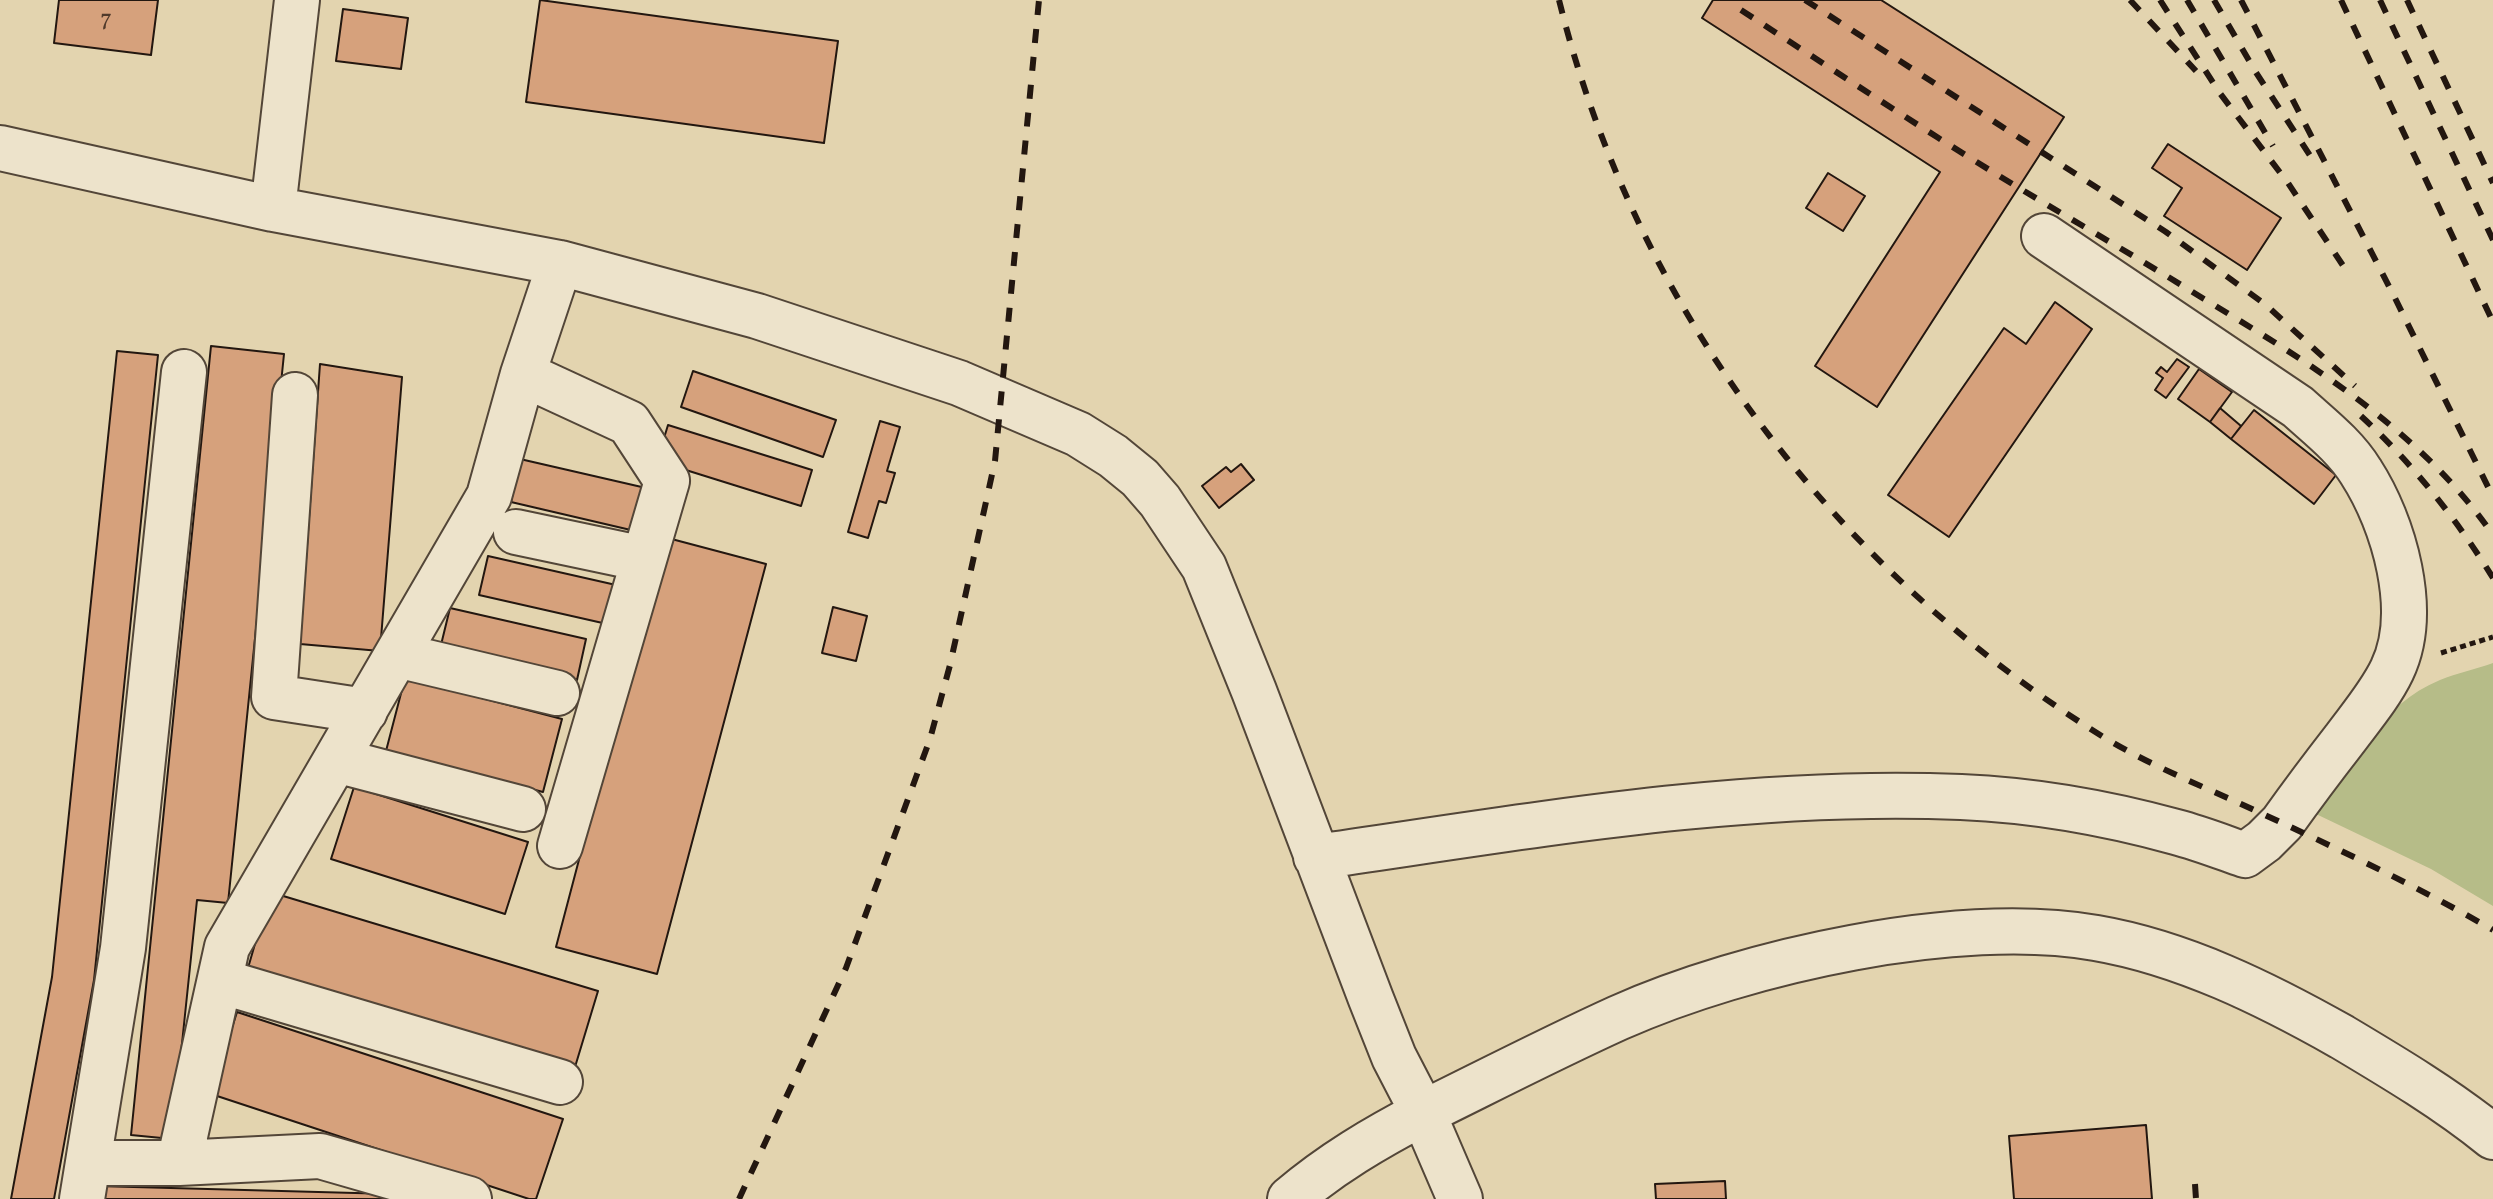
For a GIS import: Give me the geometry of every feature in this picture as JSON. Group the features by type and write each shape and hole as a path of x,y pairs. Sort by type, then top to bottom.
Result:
{"lane":[{"path":"273,209 297,0"},
{"path":"0,148 273,209 560,263 757,316 851,345 973,389 1078,434 1113,456 1140,478 1160,501 1204,567 1394,1057 1423,1113 1460,1199"},
{"path":"1316,857 1658,809 1750,799 1829,796 1963,797 2026,804 2176,832 2245,855 2264,841 2282,823 2377,695 2394,667 2401,636 2403,604 2401,574 2393,538 2361,470 2335,439 2298,407 2044,236"},
{"path":"179,1163 227,947 489,496 523,374 560,263"},
{"path":"184,372 123,948 86,1181 179,1163 320,1156 469,1199"},
{"path":"523,374 629,423 667,481 560,846"},
{"path":"295,395 274,697 365,711"},
{"path":"516,532 644,559"},
{"path":"397,655 557,693"},
{"path":"336,760 523,809"},
{"path":"1290,1199 1318,1175 1363,1145 1621,1017 1703,986 1795,961 1881,944 1966,933 2035,931 2096,938 2165,955 2246,987 2317,1023 2395,1068 2493,1137"},
{"path":"220,981 560,1082"}],"green space":[{"path":"2493,663 2493,906 2431,869 2316,814 2369,737 2401,704 2440,680"}],"building":[{"path":"59,0 158,0 151,55 54,43"},
{"path":"540,0 838,41 824,143 526,102"},
{"path":"1713,0 1881,0 2064,117 1877,407 1815,366 1940,172 1702,18"},
{"path":"343,9 408,18 401,69 336,61"},
{"path":"2168,144 2281,218 2247,270 2164,216 2182,188 2152,168"},
{"path":"1828,173 1865,196 1843,231 1806,208"},
{"path":"2055,302 2092,329 1949,537 1888,495 2004,328 2026,344"},
{"path":"211,346 284,354 228,903 197,900 172,1139 131,1135"},
{"path":"117,351 158,355 94,980 54,1199 11,1199 52,977"},
{"path":"2177,359 2189,367 2166,398 2155,390 2163,378 2156,373 2161,367 2167,372"},
{"path":"320,364 402,377 380,651 300,644"},
{"path":"2199,369 2232,392 2210,422 2178,399"},
{"path":"693,371 836,420 823,457 681,407"},
{"path":"2220,408 2241,426 2231,439 2210,422"},
{"path":"2254,410 2336,475 2314,504 2231,439"},
{"path":"880,421 900,427 887,471 895,473 886,503 879,501 868,538 848,532"},
{"path":"668,425 812,470 801,506 657,461"},
{"path":"520,459 646,488 635,531 511,502"},
{"path":"1241,464 1254,480 1219,508 1202,486 1226,467 1231,472"},
{"path":"664,537 766,564 657,974 556,947"},
{"path":"488,556 616,585 607,624 479,595"},
{"path":"833,607 867,616 856,661 822,653"},
{"path":"450,608 586,639 577,680 440,649"},
{"path":"405,678 562,719 543,792 386,751"},
{"path":"354,787 528,842 505,914 331,859"},
{"path":"270,892 598,991 575,1067 248,968"},
{"path":"237,1012 563,1119 536,1199 211,1094"},
{"path":"2146,1125 2152,1199 2014,1199 2009,1136"},
{"path":"1725,1181 1726,1199 1656,1199 1655,1184"},
{"path":"97,1186 429,1195 430,1199 97,1199"}],"railway":[{"path":"739,1199 846,968 930,739 950,665 995,461 1039,0"},
{"path":"1559,0 1593,113 1638,220 1692,323 1756,419 1829,508 1911,591 2000,666 2097,733 2173,774 2374,867 2493,930"},
{"path":"1805,0 2166,232 2266,305 2355,386"},
{"path":"2130,0 2196,71"},
{"path":"2160,0 2219,92 2288,183 2346,270"},
{"path":"2187,0 2273,146"},
{"path":"2214,0 2255,71 2313,160"},
{"path":"2241,0 2393,294 2493,497"},
{"path":"2341,0 2493,322"},
{"path":"2380,0 2493,240"},
{"path":"2407,0 2493,183"},
{"path":"1741,10 1964,154 2323,374 2398,432 2432,463 2493,535"},
{"path":"2361,416 2432,492 2493,578"},
{"path":"2195,1184 2196,1199"}]}
